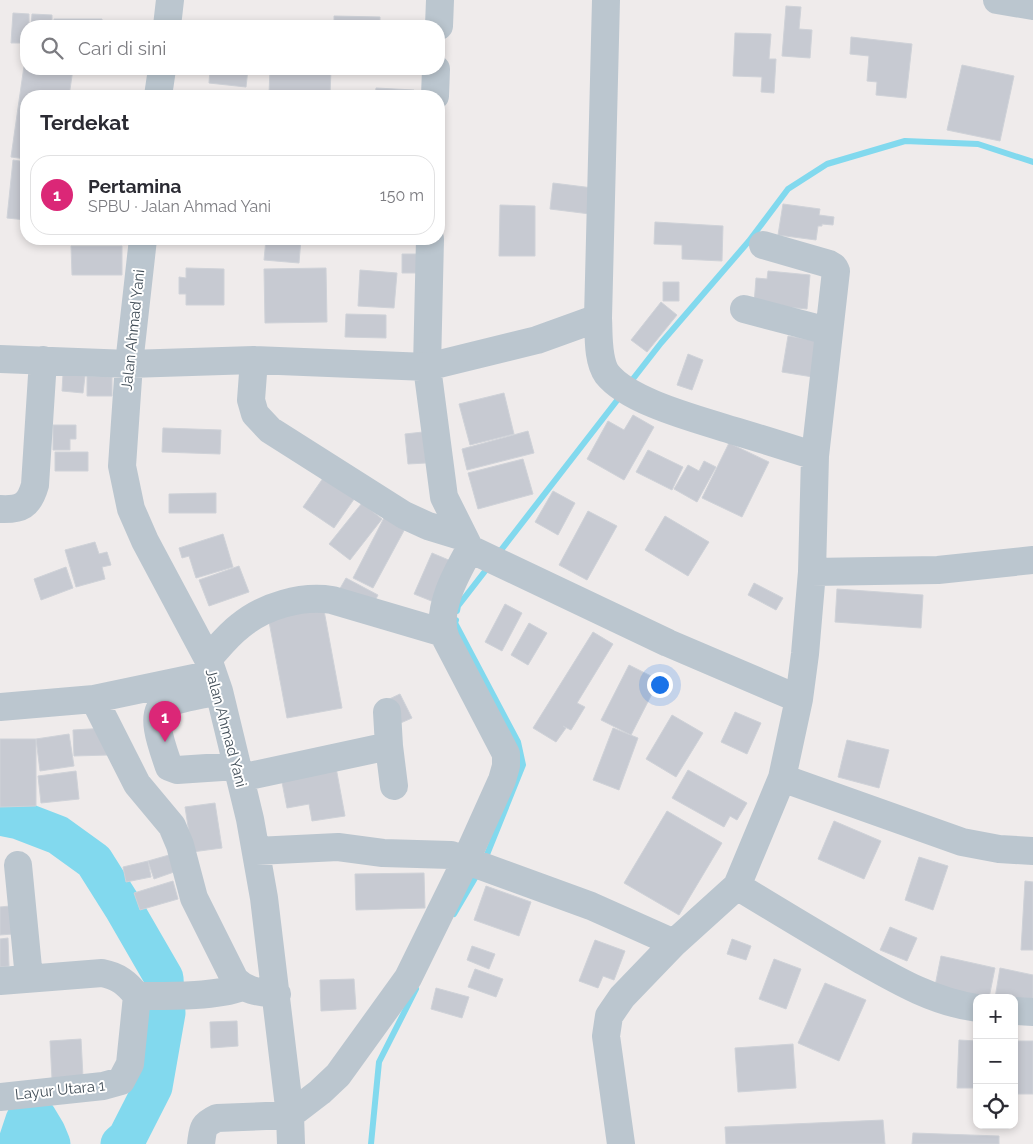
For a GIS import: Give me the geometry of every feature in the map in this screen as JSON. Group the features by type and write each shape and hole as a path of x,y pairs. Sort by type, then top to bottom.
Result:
{"street":[{"path":"168,20 170,0"},
{"path":"439,20 440,0"},
{"path":"606,0 598,318 602,365 607,373 628,391 680,414 815,456"},
{"path":"997,0 1033,6"},
{"path":"159,90 161,75"},
{"path":"435,90 436,75"},
{"name":"Jalan Ahmad Yani","path":"141,245 129,364 122,466 131,509 145,541 213,675 238,772 256,851 264,898 290,1115 290,1144"},
{"path":"430,245 427,367 444,497 471,546"},
{"path":"619,1143 606,1036 609,1016 622,997 674,943 737,886 782,778 799,699 812,572 815,456 828,330 836,274 834,267 829,264 763,245"},
{"path":"744,308 828,330"},
{"path":"0,359 129,364 254,360 427,367 537,340 598,318"},
{"path":"0,509 10,510 25,505 32,495 35,485 43,360"},
{"path":"254,360 251,400 255,414 270,430 404,514 668,643 799,699"},
{"path":"201,1144 202,1130 207,1122 216,1118 290,1115 320,1092 338,1075 408,978 476,864 507,760 506,754 442,626 444,609 459,569 471,546"},
{"path":"812,572 938,570 1033,560"},
{"path":"389,746 238,772 174,770 169,767 161,745 157,717 165,704 213,675 240,626 253,616 292,602 322,598 332,600 444,633"},
{"path":"0,707 94,699 213,675"},
{"path":"94,699 137,784 172,826 180,845 194,898 235,980 242,987 251,991 277,994"},
{"path":"387,712 394,786"},
{"path":"782,778 962,842 999,849 1033,851"},
{"path":"256,851 338,847 383,854 451,855 591,906 674,943"},
{"path":"18,865 29,978"},
{"path":"737,886 910,987 936,998 973,1007"},
{"path":"0,981 102,973 122,980 137,996 174,996 232,991 242,987"},
{"name":"Layur Utara 1","path":"0,1096 103,1086 121,1081 130,1064 137,996"},
{"path":"1018,1011 1033,1012"}],"building":[{"path":"786,6 801,7 799,29 812,30 810,58 782,56"},
{"path":"13,13 29,14 29,20 20,20 20,43 11,43"},
{"path":"32,14 52,15 52,20 32,20"},
{"path":"334,16 380,17 380,20 334,20"},
{"path":"54,19 102,19 102,20"},
{"path":"735,33 771,34 769,59 776,59 774,93 761,92 762,77 733,76"},
{"path":"851,37 912,44 906,98 876,95 877,82 867,81 869,56 850,54"},
{"path":"962,65 1014,76 1000,141 947,130"},
{"path":"23,75 72,75 70,90 21,90"},
{"path":"210,75 247,75 246,87 209,83"},
{"path":"270,75 331,75 330,90 269,90"},
{"path":"376,88 414,90 376,90"},
{"path":"20,94 20,158 11,157"},
{"path":"13,160 20,161 20,219 7,218"},
{"path":"553,183 593,188 590,214 550,209"},
{"path":"783,204 820,209 819,215 834,217 833,225 822,224 822,226 818,226 816,240 778,235"},
{"path":"500,205 535,206 535,256 499,256"},
{"path":"655,222 723,226 722,261 682,259 682,245 654,244"},
{"path":"265,245 300,245 299,263 264,260"},
{"path":"71,246 122,246 122,275 72,275"},
{"path":"402,254 423,254 423,273 402,273"},
{"path":"186,268 224,269 224,305 186,305 186,294 179,294 179,277 186,278"},
{"path":"326,268 327,322 265,323 264,269"},
{"path":"360,270 397,273 394,308 358,306"},
{"path":"768,271 810,275 807,309 754,304 756,278 767,279"},
{"path":"663,282 679,282 679,301 663,301"},
{"path":"661,302 677,315 647,352 631,340"},
{"path":"346,314 386,315 386,338 345,337"},
{"path":"788,336 817,341 819,378 782,372"},
{"path":"688,354 703,360 692,390 677,385"},
{"path":"63,374 85,376 83,393 62,391"},
{"path":"87,376 112,377 112,396 87,396"},
{"path":"504,393 514,434 470,445 459,404"},
{"path":"633,415 654,427 624,480 587,459 608,421 624,430"},
{"path":"53,425 76,425 76,439 70,439 70,450 53,450"},
{"path":"163,428 221,430 220,454 162,452"},
{"path":"528,431 534,453 467,470 462,449"},
{"path":"423,432 426,463 408,464 405,434"},
{"path":"729,443 769,462 742,517 702,498"},
{"path":"648,450 683,467 672,490 636,472"},
{"path":"55,452 88,452 88,471 55,471"},
{"path":"523,459 533,494 478,509 468,473"},
{"path":"704,461 716,467 697,502 674,489 688,465 699,471"},
{"path":"328,471 359,492 334,528 303,507"},
{"path":"553,491 575,503 558,535 535,522"},
{"path":"216,493 216,513 169,513 169,494"},
{"path":"362,503 382,519 350,560 329,544"},
{"path":"588,511 617,526 587,580 559,565"},
{"path":"386,514 407,525 373,588 353,578"},
{"path":"665,516 709,542 688,576 645,550"},
{"path":"223,534 233,567 196,578 189,556 182,558 179,548"},
{"path":"95,542 99,554 107,552 111,565 102,567 105,579 76,587 65,550"},
{"path":"432,553 451,561 434,602 414,594"},
{"path":"239,566 249,592 209,606 199,580"},
{"path":"66,567 73,588 41,600 34,579"},
{"path":"346,578 378,595 370,610 338,592"},
{"path":"754,583 783,598 776,610 748,595"},
{"path":"837,589 923,595 921,628 835,622"},
{"path":"505,604 522,613 502,651 485,642"},
{"path":"323,605 342,708 287,718 268,616"},
{"path":"529,623 547,633 528,665 511,655"},
{"path":"593,632 613,644 577,703 585,707 571,730 563,726 566,728 556,742 533,728"},
{"path":"629,665 659,680 631,735 601,720"},
{"path":"400,694 412,718 396,725 385,701"},
{"path":"735,712 761,723 747,754 721,742"},
{"path":"672,715 703,733 676,777 646,759"},
{"path":"107,728 108,755 74,756 73,730"},
{"path":"613,728 638,738 619,790 593,780"},
{"path":"69,734 74,766 40,771 36,739"},
{"path":"0,739 36,739 36,806 0,807"},
{"path":"847,740 889,750 879,788 838,777"},
{"path":"335,762 345,816 312,821 309,804 287,808 280,772"},
{"path":"688,770 747,803 737,820 730,816 724,827 672,798"},
{"path":"76,771 79,799 41,803 38,776"},
{"path":"215,803 222,848 192,852 185,807"},
{"path":"667,811 722,843 679,915 624,883"},
{"path":"834,821 881,841 864,879 818,859"},
{"path":"169,855 174,872 154,879 148,861"},
{"path":"919,857 948,866 933,910 905,900"},
{"path":"148,861 151,877 126,882 123,867"},
{"path":"424,873 425,908 356,910 355,874"},
{"path":"173,881 178,899 140,910 134,893"},
{"path":"1025,881 1033,882 1033,950 1021,950"},
{"path":"486,886 531,902 519,936 474,920"},
{"path":"10,906 13,934 0,935 0,907"},
{"path":"890,927 917,938 907,961 880,950"},
{"path":"8,938 9,966 0,967 0,939"},
{"path":"732,939 751,946 746,960 727,954"},
{"path":"595,940 625,951 614,980 603,976 598,988 579,981"},
{"path":"472,946 495,954 489,969 467,960"},
{"path":"941,956 995,968 990,994 973,994 935,986"},
{"path":"774,959 801,969 786,1009 759,999"},
{"path":"1000,968 1033,975 1033,1005 1018,999 1018,994 996,994"},
{"path":"475,969 503,979 496,997 468,987"},
{"path":"354,979 356,1009 321,1011 320,980"},
{"path":"825,983 866,1000 839,1061 798,1043"},
{"path":"436,988 469,997 462,1018 431,1009"},
{"path":"237,1021 238,1046 211,1048 210,1022"},
{"path":"81,1039 83,1077 52,1079 50,1041"},
{"path":"959,1040 973,1041 973,1088 957,1088"},
{"path":"1018,1041 1033,1041 1033,1094 1018,1094"},
{"path":"793,1044 796,1088 738,1092 735,1048"},
{"path":"883,1120 885,1144 726,1144 725,1127"},
{"path":"913,1133 999,1136 999,1144 912,1144"}],"waterway":[{"path":"629,384 661,343 749,241 788,189 827,164 905,141 978,144 1033,162"},
{"path":"498,554 622,394"},
{"path":"457,611 458,606 489,566"},
{"path":"456,620 455,623 518,742 523,765 484,862"},
{"path":"0,816 19,820 58,835 94,861 164,978 166,1013 153,1087 127,1138 120,1144"},
{"path":"454,914 478,873"},
{"path":"371,1144 379,1062 416,989"},
{"path":"17,1144 25,1120 37,1117 51,1144"}],"place":[{"name":"Pertamina","path":"165,742"}]}
